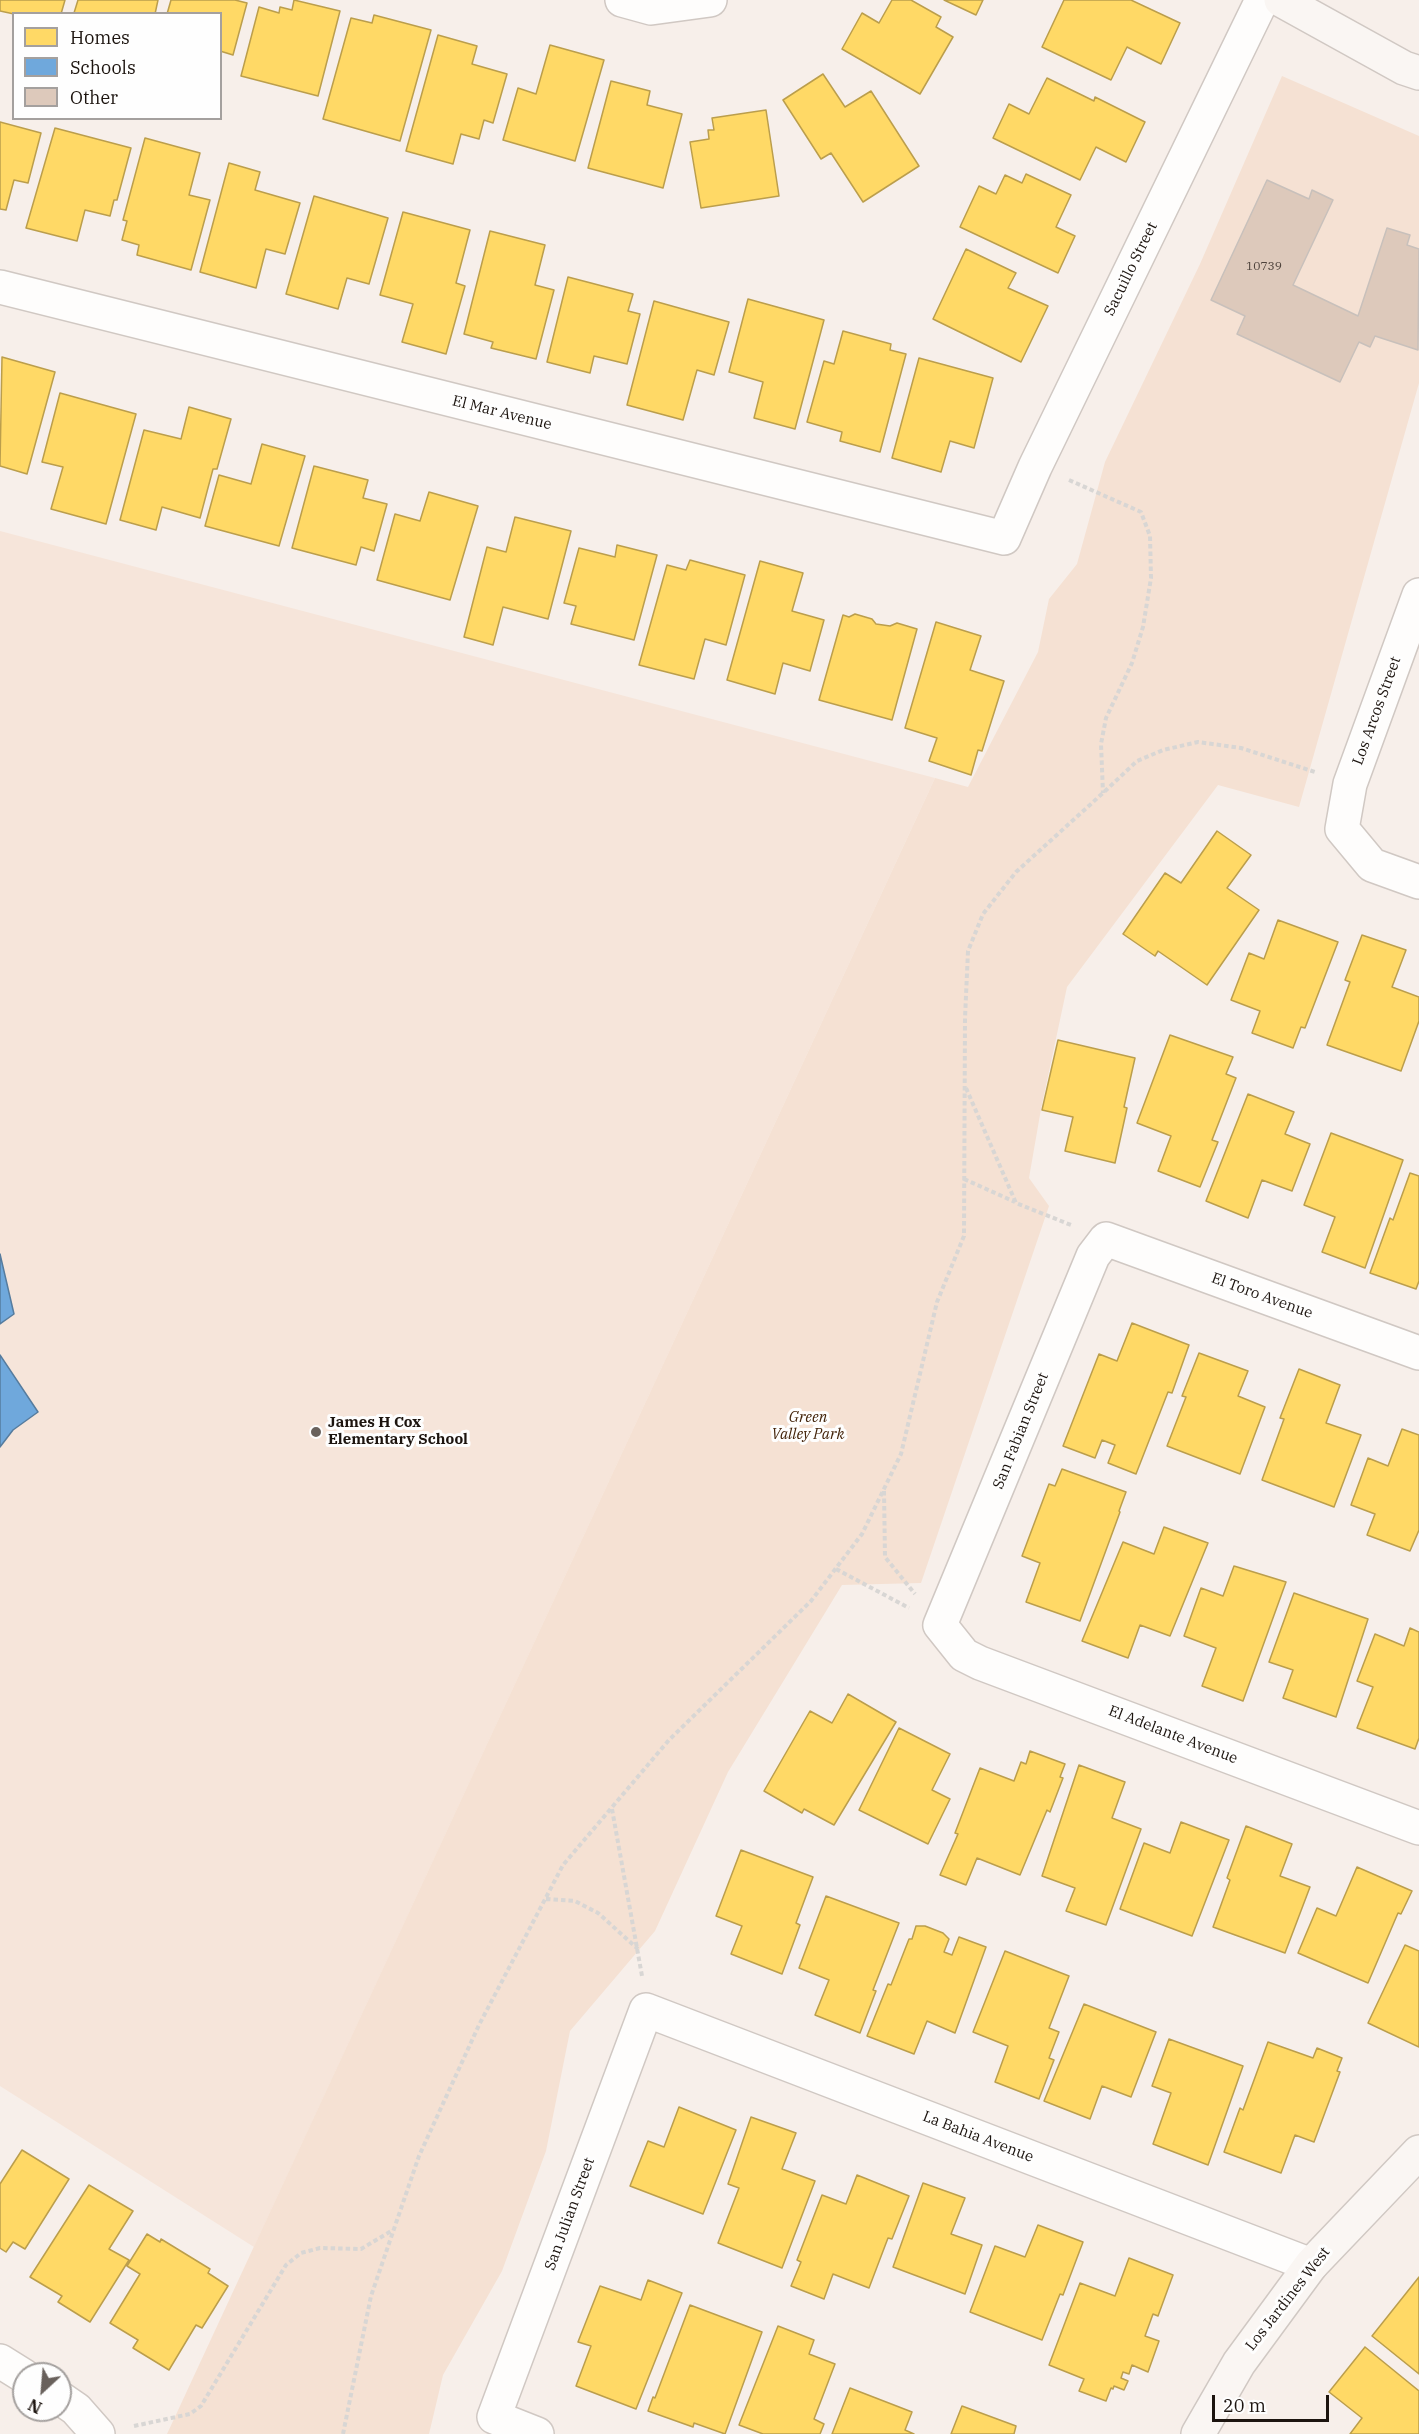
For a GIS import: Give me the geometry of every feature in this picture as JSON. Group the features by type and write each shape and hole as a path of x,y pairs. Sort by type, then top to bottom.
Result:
{"street":[{"path":"622,0 651,8 710,0"},
{"name":"Sacuillo Street","path":"1004,538 1035,467 1262,0"},
{"path":"1281,0 1404,68 1419,73"},
{"name":"El Mar Avenue","path":"0,287 1004,538"},
{"name":"Los Arcos Street","path":"1419,595 1350,783 1342,829 1372,865 1419,882"},
{"name":"El Toro Avenue","path":"1106,1239 1419,1353"},
{"name":"San Fabian Street","path":"940,1625 1093,1256 1106,1239"},
{"name":"El Adelante Avenue","path":"940,1625 964,1655 980,1663 1419,1828"},
{"name":"La Bahia Avenue","path":"646,2010 1311,2265"},
{"name":"San Julian Street","path":"537,2434 494,2417 646,2010"},
{"name":"Los Jardines West","path":"1198,2434 1239,2363 1311,2265 1419,2152"},
{"path":"72,2406 98,2434"}],"path":[{"path":"1035,467 1141,512 1150,536 1151,578 1143,627 1132,663 1106,718 1103,735 1102,793"},
{"path":"343,2434 371,2296 419,2156 480,2025 564,1865 669,1740 811,1601 862,1534 902,1454 937,1302 964,1236 965,1018 969,951 983,914 1016,872 1137,761 1163,750 1197,742 1241,748 1350,783"},
{"path":"964,1085 1016,1203"},
{"path":"964,1179 1016,1203 1106,1239"},
{"path":"884,1490 885,1557 940,1625"},
{"path":"836,1569 940,1625"},
{"path":"611,1809 638,1949 646,2010"},
{"path":"546,1899 575,1901 598,1913 638,1949"},
{"path":"98,2434 190,2414 201,2406 286,2265 300,2253 320,2248 361,2248 394,2230"}],"shaded area":[{"name":"James H Cox Elementary School","path":"0,531 935,778 254,2247 0,2086"}],"green space":[{"name":"Green Valley Park","path":"1282,76 1419,136 1419,383 1299,807 1218,785 1067,987 1029,1178 1049,1206 921,1583 842,1585 728,1772 655,1931 570,2031 546,2151 502,2271 443,2375 429,2434 167,2434 935,778 968,787 1038,652 1049,599 1077,564 1105,462 1200,264"}],"building: Homes":[{"path":"0,0 65,0 62,12 12,14 0,11"},
{"path":"78,0 158,0 155,12 74,12"},
{"path":"171,0 235,0 247,3 233,55 222,52 222,12 168,12"},
{"path":"294,0 340,11 318,96 241,76 259,7 279,13 280,7 292,10"},
{"path":"892,0 911,0 941,17 936,27 953,37 920,94 842,49 862,13 879,23"},
{"path":"944,0 983,0 976,15"},
{"path":"1064,0 1131,0 1180,23 1161,64 1127,47 1111,80 1042,47"},
{"path":"374,15 431,30 400,141 323,119 351,18 372,23"},
{"path":"438,35 477,46 472,64 507,74 493,123 484,120 479,139 461,134 453,164 406,151"},
{"path":"550,45 604,60 575,161 503,140 518,88 536,94"},
{"path":"823,74 845,107 871,91 919,166 863,202 831,153 821,159 783,100"},
{"path":"1047,78 1094,101 1095,97 1145,122 1126,162 1096,147 1080,180 993,138 1009,104 1029,114"},
{"path":"611,81 650,91 647,105 682,114 663,188 588,168"},
{"path":"766,110 779,196 701,208 690,142 709,139 708,130 714,130 712,118"},
{"path":"0,122 41,133 28,183 14,180 6,210 0,209"},
{"path":"55,128 131,148 117,200 114,200 110,216 85,210 77,241 26,228"},
{"path":"145,138 200,153 189,195 210,200 191,270 137,255 139,245 122,240 127,221 123,220"},
{"path":"229,163 260,172 255,190 300,203 285,254 266,249 256,288 200,272"},
{"path":"1026,174 1071,195 1056,227 1075,236 1058,273 960,227 979,186 996,194 1005,175 1022,183"},
{"path":"314,196 388,218 369,284 347,278 338,309 286,294"},
{"path":"403,212 470,230 456,283 465,286 446,354 402,342 413,304 380,295"},
{"path":"490,231 545,245 535,285 554,290 536,359 491,348 493,342 464,334"},
{"path":"966,249 1016,273 1008,288 1048,306 1021,362 933,319"},
{"path":"568,277 633,294 628,311 640,314 627,364 594,356 590,373 547,362"},
{"path":"748,299 824,320 795,429 754,418 763,382 729,372"},
{"path":"654,301 729,322 714,375 697,370 683,420 627,405"},
{"path":"843,331 891,344 890,350 906,354 880,452 840,441 842,432 807,422 824,361 834,364"},
{"path":"2,357 55,372 27,474 0,466"},
{"path":"919,358 993,378 974,448 950,441 941,472 892,458"},
{"path":"60,393 136,414 106,524 51,509 63,467 42,462"},
{"path":"189,407 231,419 217,469 213,469 200,518 162,507 156,530 120,520 144,430 181,439"},
{"path":"262,444 305,456 279,546 205,526 219,475 251,484"},
{"path":"314,466 368,480 363,498 387,504 374,551 361,547 356,565 292,548"},
{"path":"429,492 478,506 450,600 377,580 395,514 420,521"},
{"path":"515,517 571,531 548,619 503,607 493,645 464,637 487,547 506,552"},
{"path":"617,545 657,555 634,640 571,624 576,606 564,603 579,548 615,557"},
{"path":"690,560 745,575 726,645 705,639 694,679 639,665 667,565 686,570"},
{"path":"760,561 803,573 792,611 824,620 810,671 783,663 775,694 727,680"},
{"path":"855,614 872,619 876,624 890,626 897,623 917,629 892,720 819,700 843,615 849,617"},
{"path":"936,622 981,636 970,670 1004,681 982,751 978,750 971,775 929,761 937,738 905,728"},
{"path":"1217,831 1251,855 1227,888 1259,910 1207,985 1158,951 1155,956 1123,934 1165,873 1181,883"},
{"path":"1278,920 1338,942 1305,1028 1301,1027 1293,1048 1252,1033 1260,1011 1231,1000 1249,953 1264,959"},
{"path":"1362,935 1406,950 1392,987 1419,997 1419,1021 1401,1071 1327,1045 1350,982 1345,980"},
{"path":"1170,1035 1233,1057 1226,1074 1236,1078 1212,1140 1218,1142 1200,1187 1158,1171 1171,1136 1137,1123"},
{"path":"1058,1040 1135,1058 1115,1163 1065,1151 1073,1117 1042,1110"},
{"path":"1248,1094 1294,1112 1285,1134 1310,1144 1292,1191 1262,1180 1248,1218 1206,1201"},
{"path":"1331,1133 1403,1160 1365,1268 1322,1252 1335,1217 1304,1205"},
{"path":"1410,1173 1419,1176 1419,1281 1416,1289 1370,1273 1390,1218 1393,1220"},
{"path":"1132,1323 1189,1345 1172,1393 1168,1392 1136,1474 1108,1463 1115,1445 1102,1440 1095,1458 1063,1446 1099,1354 1117,1361"},
{"path":"1199,1353 1248,1371 1238,1396 1265,1407 1240,1474 1167,1446 1186,1397 1182,1396"},
{"path":"1299,1369 1340,1385 1326,1423 1361,1435 1334,1507 1262,1480 1284,1419 1280,1418"},
{"path":"1402,1429 1419,1435 1419,1530 1410,1551 1367,1535 1375,1514 1351,1505 1368,1458 1388,1466"},
{"path":"1062,1469 1126,1492 1080,1621 1026,1602 1040,1563 1022,1556 1049,1484 1055,1486"},
{"path":"1164,1527 1208,1543 1170,1636 1140,1625 1128,1658 1082,1641 1123,1542 1154,1554"},
{"path":"1234,1566 1286,1582 1243,1701 1202,1686 1216,1648 1184,1636 1201,1588 1223,1596"},
{"path":"1294,1593 1368,1619 1336,1717 1283,1698 1293,1670 1269,1662"},
{"path":"1410,1628 1419,1632 1419,1738 1415,1749 1357,1728 1373,1687 1357,1681 1375,1634 1404,1646"},
{"path":"848,1694 896,1722 834,1825 804,1809 802,1813 764,1791 810,1711 832,1723"},
{"path":"899,1728 950,1754 932,1790 950,1799 928,1844 859,1810"},
{"path":"1030,1751 1065,1764 1060,1777 1063,1778 1050,1812 1047,1810 1020,1875 977,1858 966,1885 940,1875 958,1834 955,1833 980,1768 1014,1781 1021,1762 1026,1764"},
{"path":"1079,1765 1125,1782 1112,1818 1141,1829 1106,1925 1066,1911 1075,1888 1042,1876"},
{"path":"1181,1822 1229,1840 1192,1936 1120,1909 1144,1843 1170,1853"},
{"path":"1246,1826 1292,1844 1280,1876 1310,1887 1285,1953 1213,1927 1230,1880 1227,1878"},
{"path":"741,1850 813,1877 796,1923 800,1925 782,1974 731,1954 742,1926 716,1916"},
{"path":"1357,1867 1412,1891 1401,1914 1398,1913 1368,1983 1298,1953 1317,1908 1336,1916"},
{"path":"826,1896 899,1923 873,1990 876,1991 860,2033 815,2015 829,1980 799,1968"},
{"path":"916,1926 925,1926 943,1933 949,1939 944,1952 952,1955 959,1937 986,1947 955,2033 927,2021 914,2054 867,2036 888,1984 891,1985"},
{"path":"1405,1945 1419,1951 1419,2047 1368,2023"},
{"path":"1005,1951 1069,1976 1049,2028 1059,2032 1049,2058 1054,2060 1039,2099 995,2082 1008,2046 973,2032"},
{"path":"1084,2004 1156,2032 1131,2097 1102,2086 1090,2119 1044,2101"},
{"path":"1169,2039 1243,2066 1208,2165 1153,2144 1171,2093 1152,2086"},
{"path":"1268,2042 1313,2058 1317,2048 1342,2058 1337,2071 1340,2072 1314,2142 1295,2135 1281,2173 1224,2152 1240,2108 1243,2110"},
{"path":"679,2107 736,2130 703,2214 630,2186 648,2141 664,2147"},
{"path":"751,2117 796,2133 782,2169 815,2181 782,2268 718,2243 739,2188 728,2184"},
{"path":"22,2150 69,2179 25,2249 13,2242 6,2252 0,2248 0,2184"},
{"path":"857,2175 909,2196 892,2239 888,2238 869,2288 833,2274 824,2299 791,2286 801,2262 797,2260 822,2195 846,2204"},
{"path":"923,2183 965,2198 951,2234 982,2245 965,2294 893,2267"},
{"path":"89,2185 133,2211 109,2249 129,2260 90,2322 58,2302 62,2296 30,2277"},
{"path":"1038,2225 1083,2242 1063,2295 1060,2294 1042,2340 970,2312 995,2246 1025,2257"},
{"path":"147,2234 160,2242 161,2239 210,2269 208,2273 228,2286 202,2328 196,2325 169,2370 133,2348 138,2340 110,2323 140,2274 127,2266"},
{"path":"1129,2258 1173,2275 1158,2316 1153,2314 1145,2336 1159,2341 1148,2372 1132,2365 1129,2374 1123,2372 1121,2378 1128,2381 1124,2390 1114,2386 1106,2401 1079,2391 1084,2379 1049,2365 1080,2283 1115,2296"},
{"path":"1419,2277 1419,2374 1372,2336"},
{"path":"648,2280 682,2293 636,2409 576,2386 591,2346 578,2342 600,2286 641,2300"},
{"path":"690,2305 762,2332 725,2434 694,2423 693,2427 648,2411"},
{"path":"778,2326 814,2340 809,2354 835,2364 814,2419 824,2424 820,2434 763,2434 739,2425"},
{"path":"1365,2347 1419,2391 1419,2434 1350,2434 1362,2418 1329,2392"},
{"path":"850,2388 912,2412 905,2430 914,2434 832,2434"},
{"path":"962,2406 1016,2426 1014,2434 951,2434"}],"building: Schools":[{"path":"0,1254 14,1314 0,1324"},
{"path":"0,1355 38,1412 13,1430 0,1447"}],"building: Other":[{"path":"1267,180 1309,199 1312,190 1333,200 1293,285 1358,316 1387,228 1410,235 1407,245 1419,249 1418,350 1375,336 1370,347 1359,342 1340,382 1237,334 1245,316 1211,300"}],"place":[{"name":"James H Cox Elementary School","path":"316,1432"}]}
